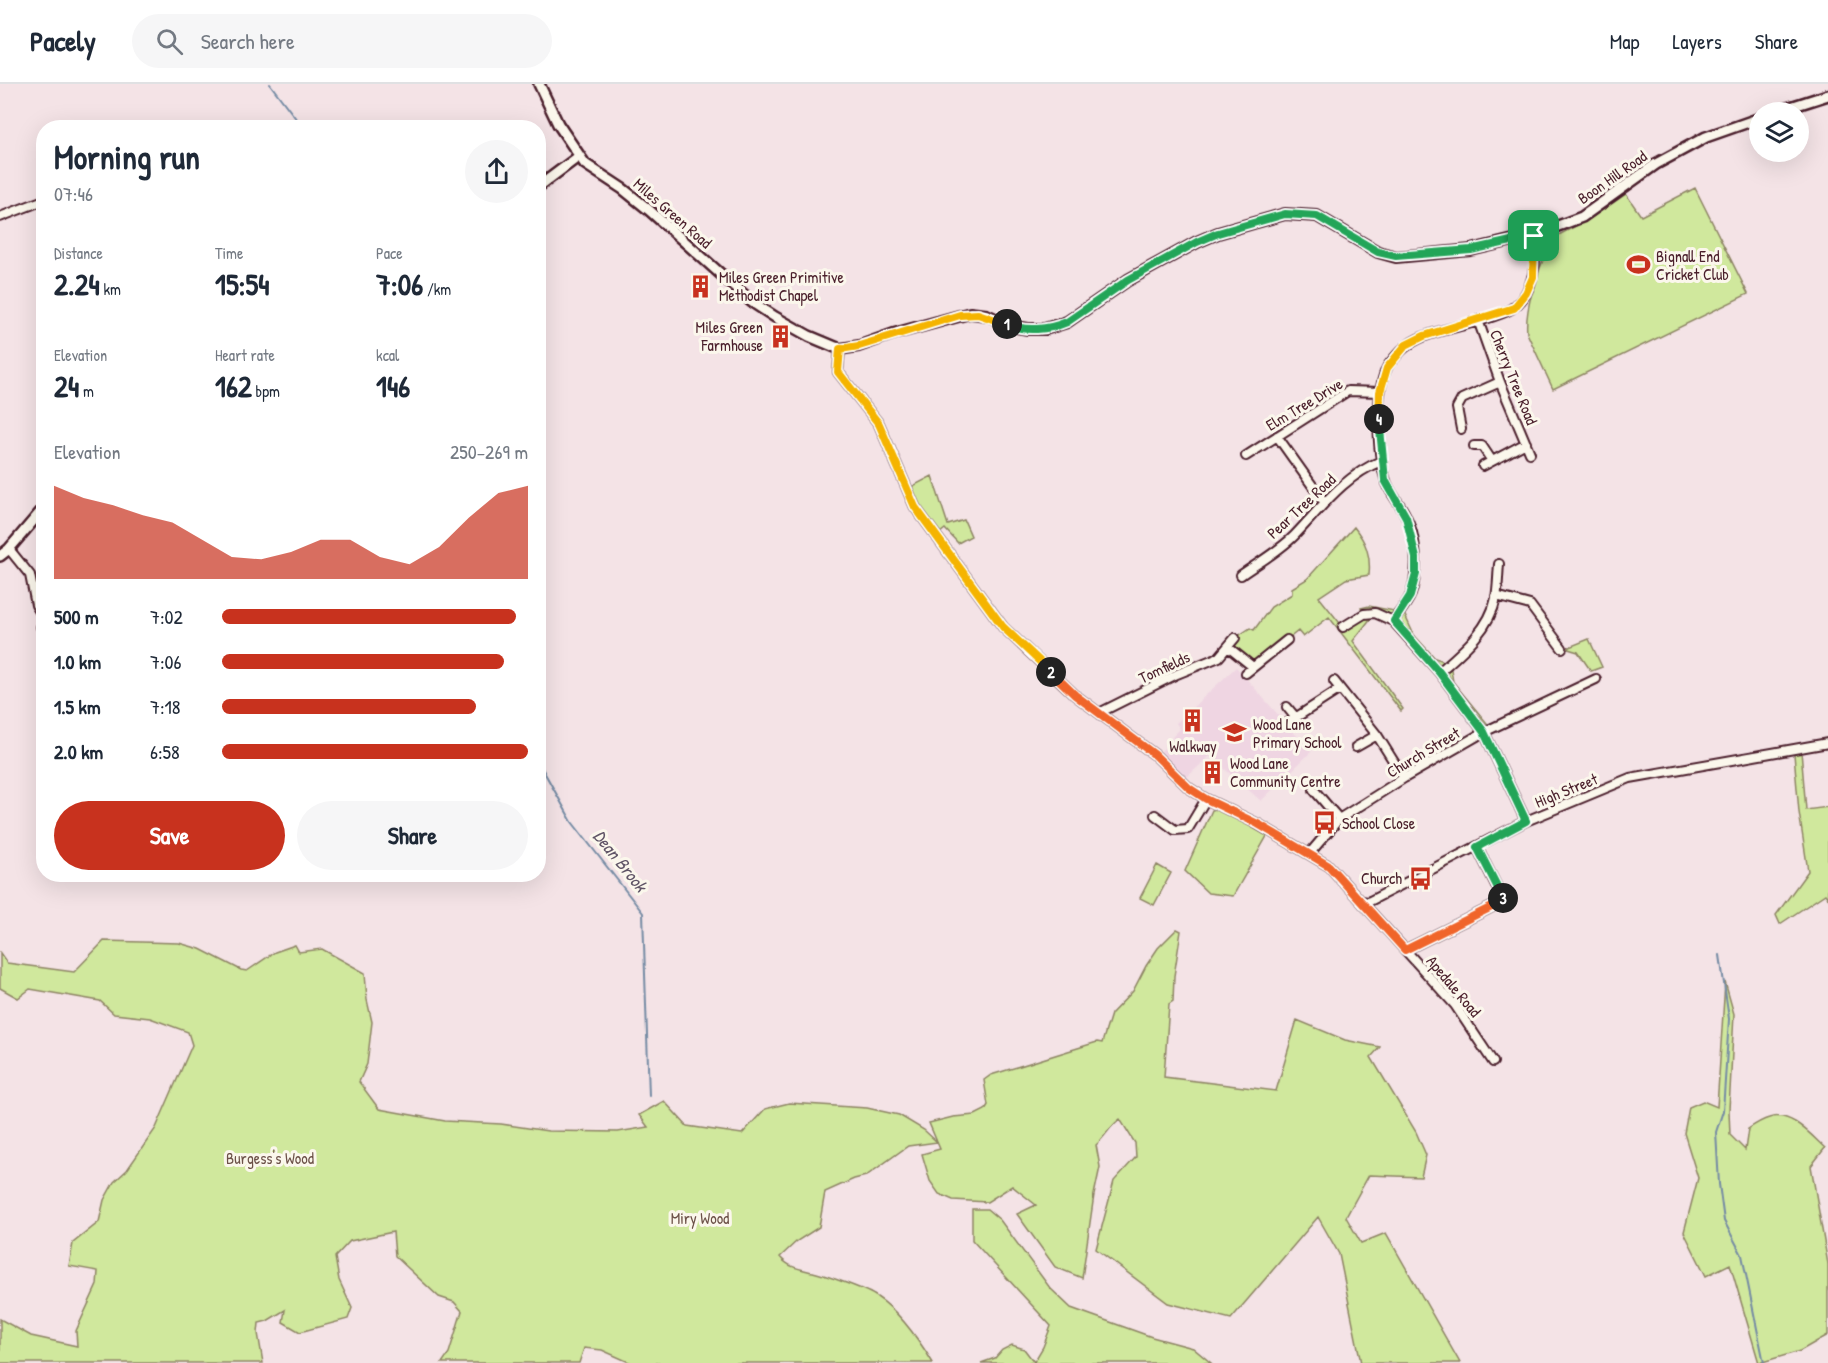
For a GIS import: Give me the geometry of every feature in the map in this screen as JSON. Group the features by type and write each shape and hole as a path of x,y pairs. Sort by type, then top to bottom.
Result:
{"street":[{"path":"539,84 578,157 546,181"},
{"path":"1806,102 1828,95"},
{"name":"Boon Hill Road","path":"840,349 859,346 893,334 970,314 987,315 1019,328 1056,326 1067,322 1128,280 1197,242 1218,233 1285,214 1317,216 1378,252 1396,256 1471,250 1534,236 1582,217 1648,170 1706,137 1749,122"},
{"name":"Miles Green Road","path":"578,157 649,210 752,302 775,318 840,349"},
{"path":"0,217 36,203"},
{"path":"1394,621 1410,596 1416,574 1416,558 1406,517 1385,480 1381,460 1378,423 1380,392 1387,368 1406,345 1424,336 1514,308 1526,293 1533,277 1534,236"},
{"name":"Cherry Tree Road","path":"1478,320 1500,382 1530,453"},
{"name":"Apedale Road","path":"840,349 838,372 879,424 915,507 1003,627 1075,695 1155,755 1189,788 1206,799 1258,824 1329,866 1455,1005 1493,1062"},
{"path":"1458,428 1456,408 1462,399 1500,382"},
{"name":"Elm Tree Drive","path":"1246,456 1348,391 1380,392"},
{"path":"1277,436 1324,502"},
{"name":"Cherry Tree Road","path":"1483,466 1526,443"},
{"path":"1474,446 1482,446 1492,461"},
{"name":"Pear Tree Road","path":"1241,575 1292,538 1324,502 1363,468 1381,460"},
{"path":"0,556 9,549 36,517"},
{"path":"9,549 30,575 36,605"},
{"path":"1439,672 1463,652 1484,627 1496,596 1499,564"},
{"path":"1489,572 1498,574"},
{"path":"1496,596 1530,605 1562,648"},
{"path":"1343,627 1364,614 1375,613 1394,621 1439,672 1484,732 1526,821"},
{"name":"Tomfields","path":"1099,713 1177,674 1219,657 1235,638"},
{"path":"1246,673 1287,640"},
{"path":"1228,647 1253,667"},
{"name":"Church Street","path":"1310,853 1339,819 1404,778 1484,732 1596,679"},
{"path":"1334,681 1377,735 1404,778"},
{"path":"1287,707 1292,720 1340,688"},
{"path":"1356,747 1377,735"},
{"name":"High Street","path":"1361,901 1368,902 1526,821 1629,778 1828,743"},
{"path":"1314,790 1339,819"},
{"path":"1155,815 1175,830 1188,829 1206,799"},
{"path":"1405,950 1504,901 1477,847"}],"shaded area":[{"name":"Wood Lane Primary School","path":"1236,667 1311,752 1261,801 1210,756 1186,778 1160,752 1174,739 1172,737 1180,729 1176,723"}],"green space":[{"name":"Bignall End Cricket Club","path":"1695,188 1748,294 1553,389 1527,333 1528,310 1534,285 1551,239 1591,218 1626,194 1641,216"},
{"path":"932,476 948,525 964,520 971,536 958,543 945,529 940,533 927,517 911,487"},
{"path":"1354,527 1367,549 1369,575 1346,579 1319,597 1343,627 1364,614 1361,608 1369,606 1399,612 1402,609 1414,635 1435,658 1450,663 1453,682 1491,728 1484,732 1394,621 1375,613 1353,641 1403,709 1401,711 1329,617 1303,637 1298,631 1253,667 1228,647 1235,638 1250,628 1254,630 1271,607 1292,594 1292,588 1307,579"},
{"path":"1589,639 1602,667 1591,671 1578,652 1568,649"},
{"path":"1801,751 1806,810 1828,807 1828,898 1825,894 1780,924 1776,915 1808,871 1799,812 1794,754"},
{"path":"1219,808 1267,836 1233,896 1208,893 1185,871 1212,810"},
{"path":"1157,865 1171,873 1154,905 1140,898"},
{"path":"1177,929 1181,931 1174,976 1173,1001 1169,1004 1164,1077 1276,1091 1297,1020 1345,1040 1380,1047 1371,1057 1416,1132 1426,1155 1421,1177 1369,1175 1346,1217 1361,1243 1386,1233 1460,1363 1361,1363 1339,1254 1318,1217 1231,1319 1168,1303 1096,1249 1114,1181 1136,1157 1135,1143 1120,1119 1096,1145 1100,1167 1082,1278 1055,1267 1017,1214 1036,1205 1012,1186 987,1202 953,1200 939,1194 930,1181 922,1154 940,1149 929,1123 975,1115 985,1110 988,1105 984,1080 991,1075 1097,1042 1102,1043 1111,1014 1133,991 1158,948"},
{"name":"Burgess's Wood","path":"104,941 179,943 200,949 247,971 275,952 295,945 299,952 322,949 365,973 367,1000 372,1022 367,1064 359,1082 379,1109 445,1121 501,1124 548,1131 618,1132 648,1127 639,1115 664,1101 687,1126 742,1134 765,1109 789,1103 867,1108 899,1115 924,1130 937,1142 908,1146 866,1176 825,1192 819,1227 797,1241 780,1257 795,1268 836,1279 877,1297 901,1318 933,1363 631,1363 602,1350 584,1348 579,1363 442,1363 449,1353 462,1311 454,1302 439,1297 395,1256 393,1232 350,1241 335,1257 339,1280 352,1308 348,1319 300,1332 283,1322 285,1310 259,1323 258,1333 263,1363 0,1363 0,1319 31,1336 77,1346 76,1331 97,1285 98,1271 69,1266 73,1243 99,1222 104,1200 114,1182 127,1170 156,1128 192,1045 188,1032 150,1018 114,1014 100,1001 30,989 18,998 0,988 0,953 7,963 74,972"},
{"path":"1725,982 1734,1014 1729,1110 1730,1135 1745,1150 1748,1129 1769,1118 1785,1117 1800,1125 1825,1148 1811,1166 1828,1264 1828,1335 1800,1351 1759,1363 1730,1264 1706,1276 1684,1232 1698,1178 1684,1133 1689,1107 1703,1101 1717,1107"},
{"path":"972,1209 987,1209 1000,1220 1050,1288 1071,1308 1152,1337 1193,1348 1211,1363 981,1363 995,1358 1002,1350 1012,1345 1024,1349 1034,1362 1051,1326 972,1240"}],"waterway":[{"name":"Dean Brook","path":"270,84 297,120"},
{"name":"Dean Brook","path":"546,775 572,822 643,913 649,1096"},
{"path":"1720,955 1729,1019 1723,1111 1716,1132 1719,1184 1724,1221 1742,1255 1764,1363"}],"place":[{"name":"Bignall End Cricket Club","path":"1638,265"},
{"name":"Miles Green Primitive Methodist Chapel","path":"701,286"},
{"name":"Miles Green Farmhouse","path":"781,336"},
{"name":"Walkway","path":"1193,721"},
{"name":"Wood Lane Primary School","path":"1235,733"},
{"name":"Wood Lane Community Centre","path":"1212,772"},
{"name":"School Close","path":"1324,823"},
{"name":"Church","path":"1420,878"}],"route":[{"path":"1285,214 1317,216 1378,252 1390,256 1471,250 1534,236 1536,247 1533,277 1526,293 1514,308 1424,336 1406,345 1387,368 1380,392 1378,423 1385,480 1406,517 1416,558 1416,574 1410,596 1394,621 1439,672 1484,732 1526,821 1477,847 1504,901 1405,950 1329,866 1258,824 1206,799 1189,788 1155,755 1075,695 1003,627 915,507 879,424 838,372 840,349 859,346 960,315 987,315 1019,328 1056,326 1067,322 1128,280 1197,242 1218,233 1285,214"}],"park label":[{"name":"Miry Wood","path":"700,1218"}]}
